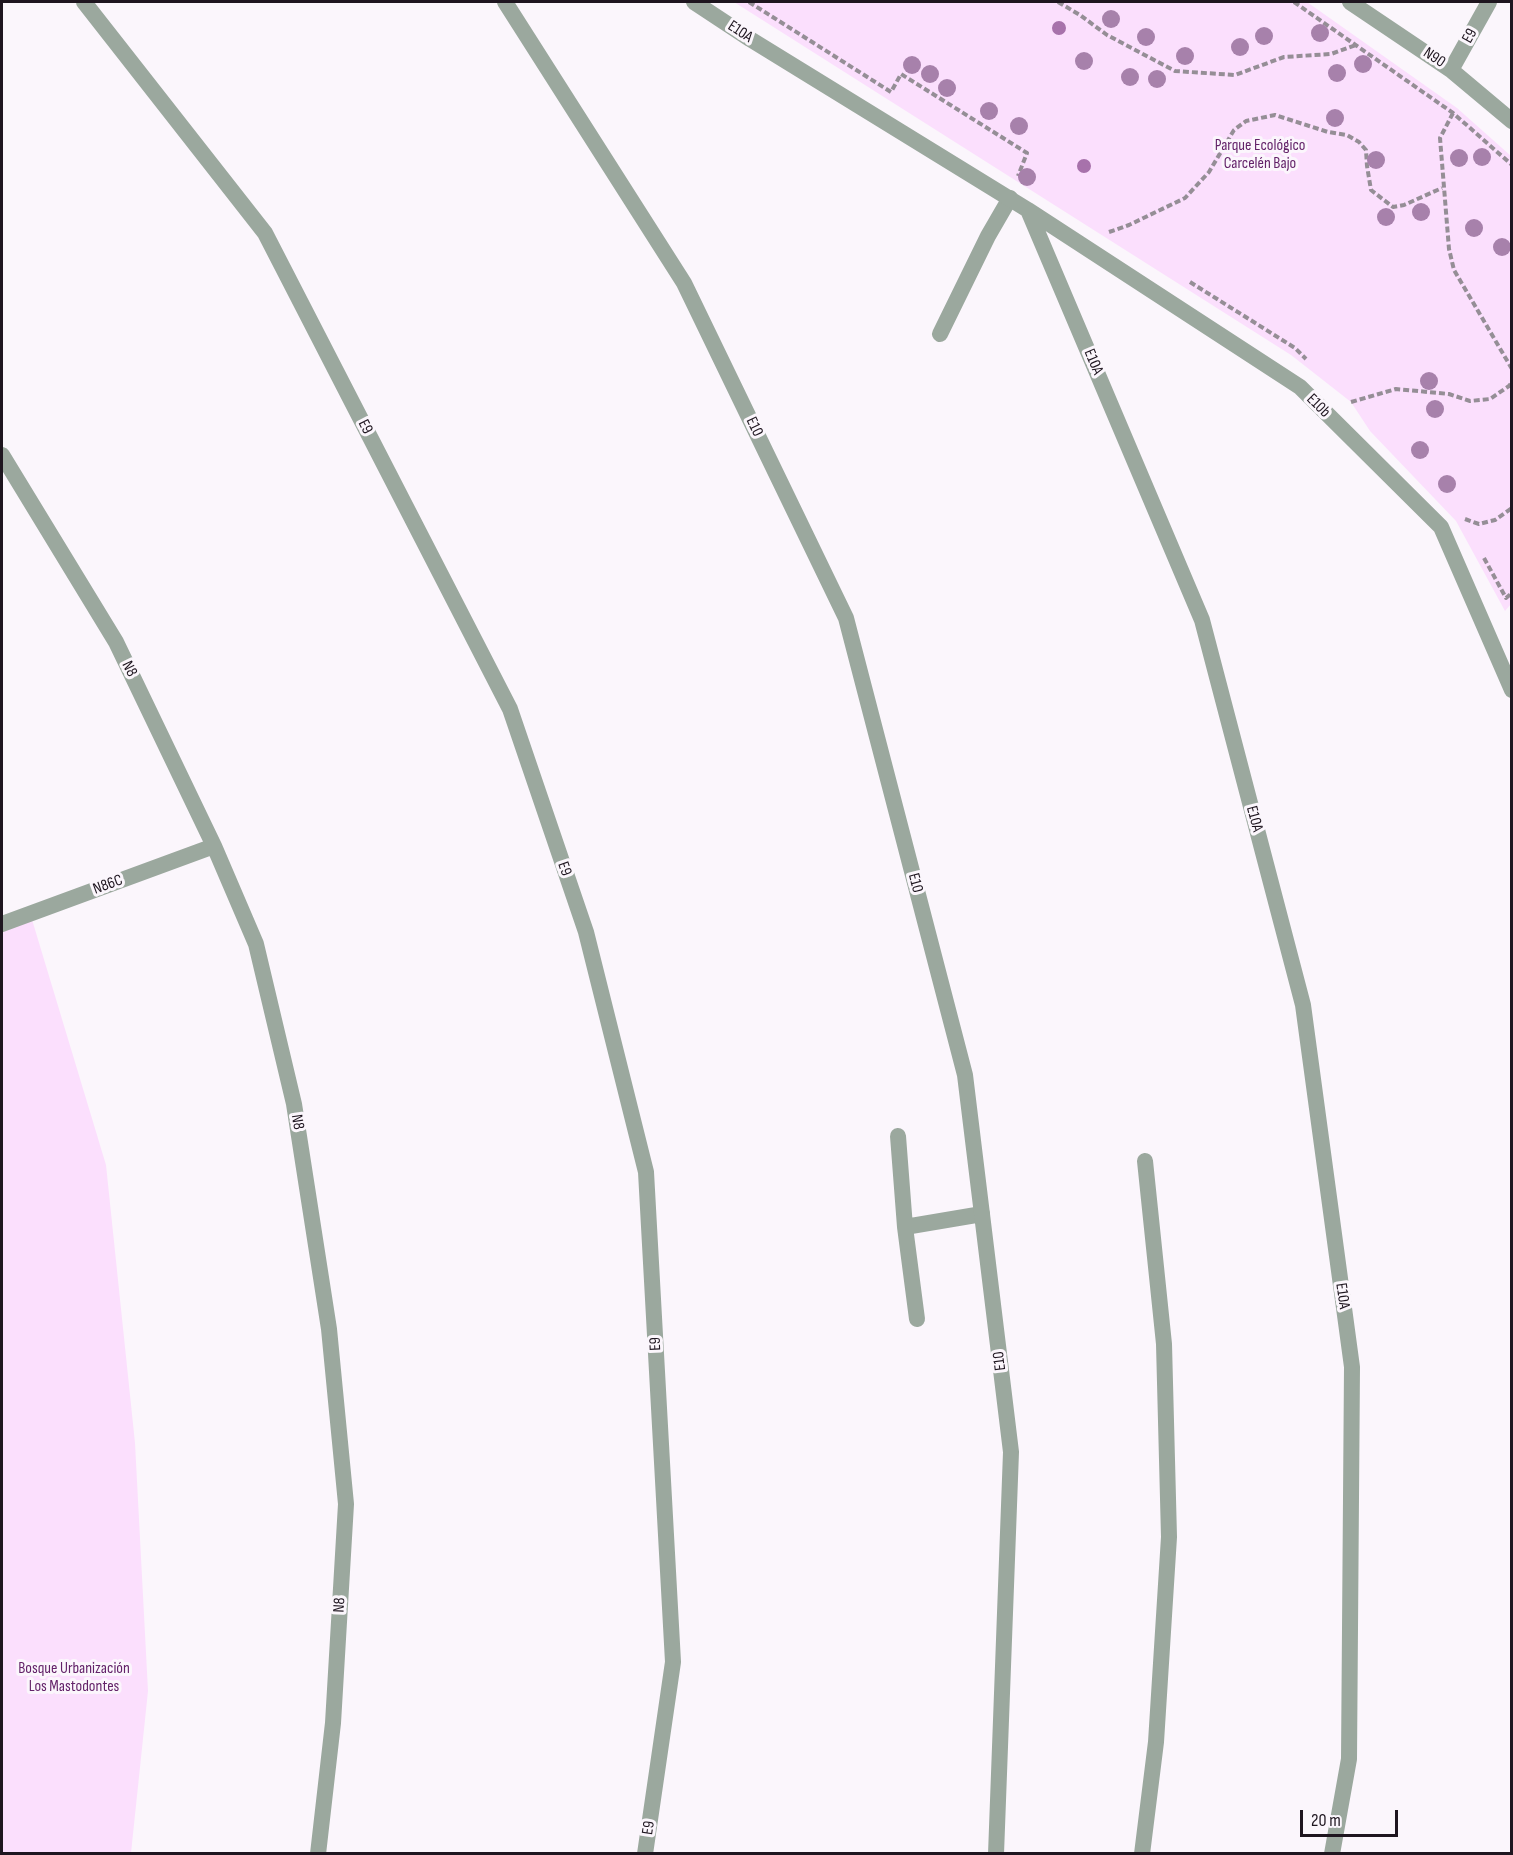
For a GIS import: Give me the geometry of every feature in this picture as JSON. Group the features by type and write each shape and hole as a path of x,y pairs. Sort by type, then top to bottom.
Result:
{"street":[{"name":"E9","path":"84,2 265,233 510,709 586,932 646,1172 673,1662 645,1854"},
{"name":"E10","path":"505,2 684,283 846,618 965,1075 1011,1452 996,1854"},
{"name":"E10A","path":"694,2 750,39 1028,210 1202,620 1303,1005 1352,1367 1349,1758 1332,1854"},
{"name":"N90","path":"1350,2 1451,70 1512,121"},
{"name":"E9","path":"1451,70 1489,2"},
{"path":"940,334 988,236 1010,198"},
{"name":"E10b","path":"1028,210 1300,387 1441,528 1512,690"},
{"name":"N8","path":"2,455 116,642 214,846 256,944 294,1104 329,1329 345,1504 333,1723 318,1854"},
{"name":"N86C","path":"2,924 214,846"},
{"path":"898,1136 905,1227 916,1319"},
{"path":"1142,1854 1156,1742 1169,1537 1164,1344 1145,1161"},
{"path":"905,1227 982,1214"}],"path":[{"path":"1058,2 1107,35 1174,71 1235,75 1284,57 1331,54 1356,45"},
{"path":"1294,2 1453,113 1512,165"},
{"path":"1453,113 1440,138 1442,188 1449,249 1454,270 1509,359 1512,369"},
{"path":"1109,232 1185,198 1209,172 1234,130 1246,121 1275,115 1328,132 1347,135 1359,142 1366,150 1371,190 1393,207 1404,205 1442,188"},
{"path":"1350,402 1396,389 1449,394 1470,401 1490,399 1512,382"},
{"path":"1462,517 1479,524 1496,520 1512,508"}],"green space":[{"name":"Parque Ecológico Carcelén Bajo","path":"734,2 1307,2 1457,108 1511,156 1511,604 1505,611 1456,521 1370,431 1351,402 1291,355"},
{"name":"Bosque Urbanización Los Mastodontes","path":"30,913 106,1165 135,1443 148,1691 131,1853 2,1854 2,924"}],"building":[{"path":"1056,21 1062,21 1066,28 1062,35 1056,35 1052,31 1052,25"},
{"path":"1081,159 1087,159 1091,166 1087,173 1081,173 1077,169 1077,163"}]}
